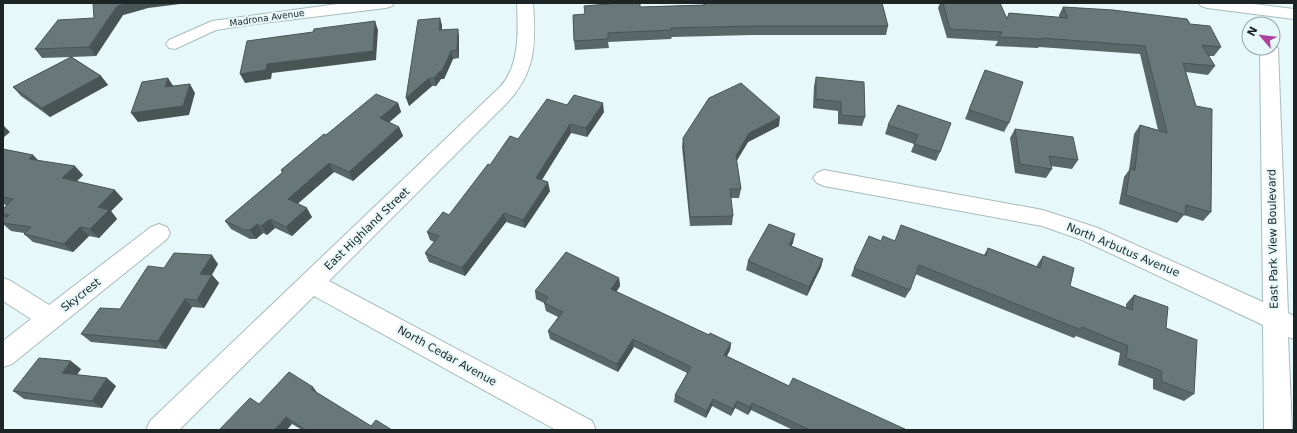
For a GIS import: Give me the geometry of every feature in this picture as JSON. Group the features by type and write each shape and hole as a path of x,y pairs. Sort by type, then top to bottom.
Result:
{"street":[{"name":"Madrona Avenue","path":"175,44 212,26 255,19 386,3"},
{"name":"East Highland Street","path":"160,430 498,101 513,84 522,65 526,43 525,3"},
{"path":"1207,3 1265,16"},
{"path":"1277,16 1294,14"},
{"name":"East Park View Boulevard","path":"1269,56 1285,324 1278,430"},
{"name":"North Arbutus Avenue","path":"824,178 1043,218 1096,237 1285,324"},
{"name":"Skycrest","path":"3,356 159,233"},
{"name":"North Cedar Avenue","path":"312,283 582,430"},
{"path":"3,288 50,319"}],"building":[{"path":"93,3 129,3 117,6 89,47 35,49 58,20 94,18"},
{"path":"640,3 640,7 705,5 705,3 882,3 888,26 754,26 671,28 672,30 608,33 608,39 574,41 573,15 585,14 584,6"},
{"path":"943,3 1000,3 1007,19 1009,13 1068,18 1063,7 1113,10 1187,19 1190,24 1210,26 1221,47 1202,45 1215,66 1183,63 1196,106 1212,109 1211,212 1186,205 1185,215 1126,195 1130,169 1135,170 1140,125 1167,133 1145,46 1042,38 1043,39 999,37 1002,32 950,29"},
{"path":"440,18 439,30 458,29 457,50 451,51 442,71 439,72 434,78 429,78 406,98 418,20"},
{"path":"375,21 373,51 267,64 266,70 240,74 247,41 313,32 314,29"},
{"path":"71,57 101,76 42,108 13,87"},
{"path":"985,70 1023,82 1009,123 969,110"},
{"path":"816,77 864,82 865,117 841,115 841,102 816,99"},
{"path":"168,78 165,87 190,84 183,106 131,113 142,82"},
{"path":"741,83 780,117 749,133 736,156 741,189 730,189 733,216 690,217 683,138 709,98"},
{"path":"376,94 398,103 380,118 399,127 349,172 329,163 288,199 307,208 286,227 270,219 261,226 257,224 250,230 244,230 225,221 283,172 281,170 324,134 326,135"},
{"path":"574,95 603,103 586,128 570,124 536,178 548,182 523,220 504,213 462,268 425,253 439,236 427,232 443,212 449,215 488,164 490,165 510,136 518,139 547,99 567,105"},
{"path":"898,105 951,123 940,152 914,144 918,135 888,125"},
{"path":"1015,129 1073,137 1078,160 1049,156 1052,169 1020,164"},
{"path":"3,149 33,155 29,159 75,166 62,178 115,190 98,207 109,210 90,229 80,227 64,244 24,234 31,227 3,223 9,215 3,214 3,209 13,199 3,197"},
{"path":"769,224 795,234 789,245 823,259 809,287 748,261"},
{"path":"901,225 986,256 988,248 1040,268 1043,256 1074,268 1070,286 1132,310 1134,295 1168,307 1166,328 1197,340 1194,394 1161,381 1162,371 1126,358 1128,346 1082,327 1081,330 919,265 910,290 854,268 869,236 881,241 883,236 895,241"},
{"path":"566,252 619,278 611,289 709,335 710,333 731,343 724,355 789,386 793,378 907,430 810,430 752,403 750,407 737,401 733,409 713,399 707,411 675,395 691,367 633,339 617,364 548,331 563,312 544,303 548,297 535,291"},
{"path":"174,253 212,255 200,274 212,275 197,300 185,299 158,341 81,334 100,308 120,309 148,266 164,268"},
{"path":"39,358 71,361 62,373 107,378 92,401 13,391"},
{"path":"289,372 313,387 311,389 371,426 376,420 392,430 306,430 286,417 274,430 219,430 250,398 259,404"}]}
